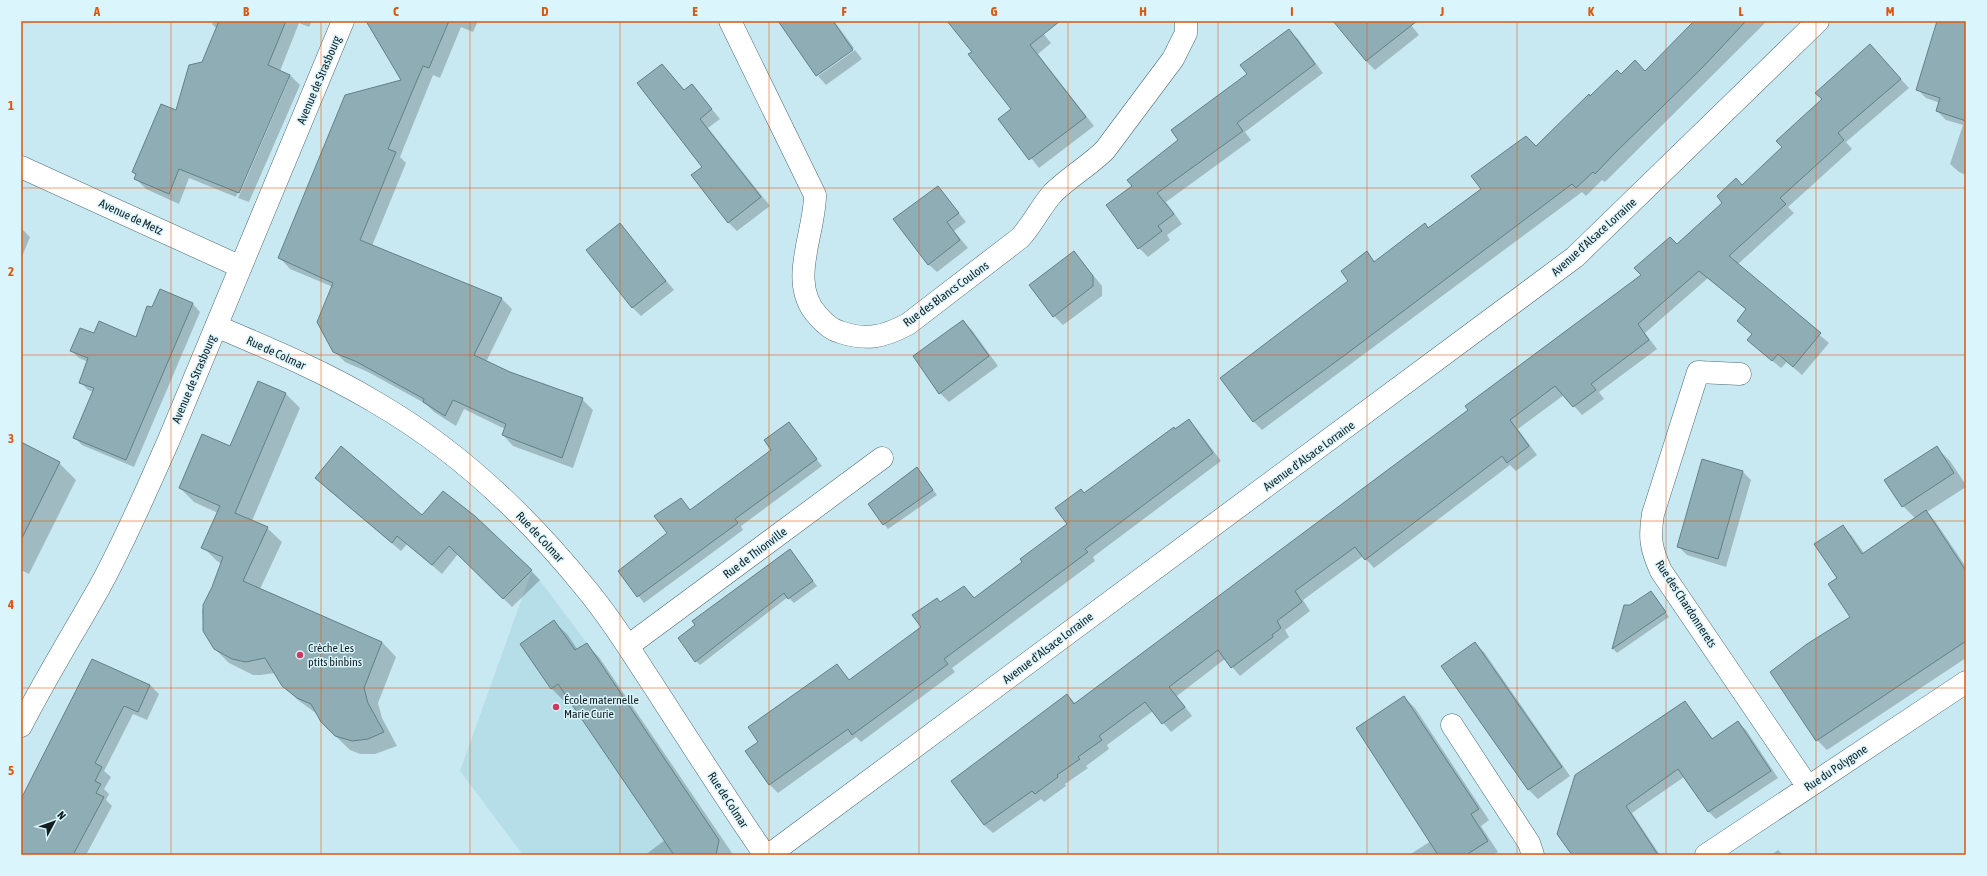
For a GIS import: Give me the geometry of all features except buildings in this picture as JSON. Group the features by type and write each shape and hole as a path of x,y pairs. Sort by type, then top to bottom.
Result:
{"street":[{"name":"Avenue de Strasbourg","path":"21,726 58,655 98,588 127,533 168,442 343,21"},
{"name":"Rue des Blancs Coulons","path":"730,21 815,195 815,207 804,264 806,296 811,309 823,322 838,331 854,337 872,337 891,333 908,324 1020,238 1031,225 1052,194 1093,162 1105,150 1173,59 1186,33 1186,21"},
{"name":"Avenue d'Alsace Lorraine","path":"769,855 1569,262 1818,21"},
{"name":"Avenue de Metz","path":"21,166 241,268"},
{"name":"Rue de Colmar","path":"216,326 350,387 412,425 479,476 537,532 584,586 628,646 765,855"},
{"name":"Rue des Chardonnerets","path":"1740,374 1698,372 1653,514 1650,531 1650,544 1662,570 1808,787"},
{"name":"Rue de Thionville","path":"628,646 882,458"},
{"name":"Rue du Polygone","path":"1706,855 1966,682"},
{"path":"1452,725 1529,843 1533,855"}],"shaded area":[{"name":"École maternelle Marie Curie","path":"532,570 587,643 719,840 716,855 523,855 460,771"}],"place":[{"name":"Crèche Les ptits binbins","path":"300,655"},
{"name":"École maternelle Marie Curie","path":"556,707"}]}
